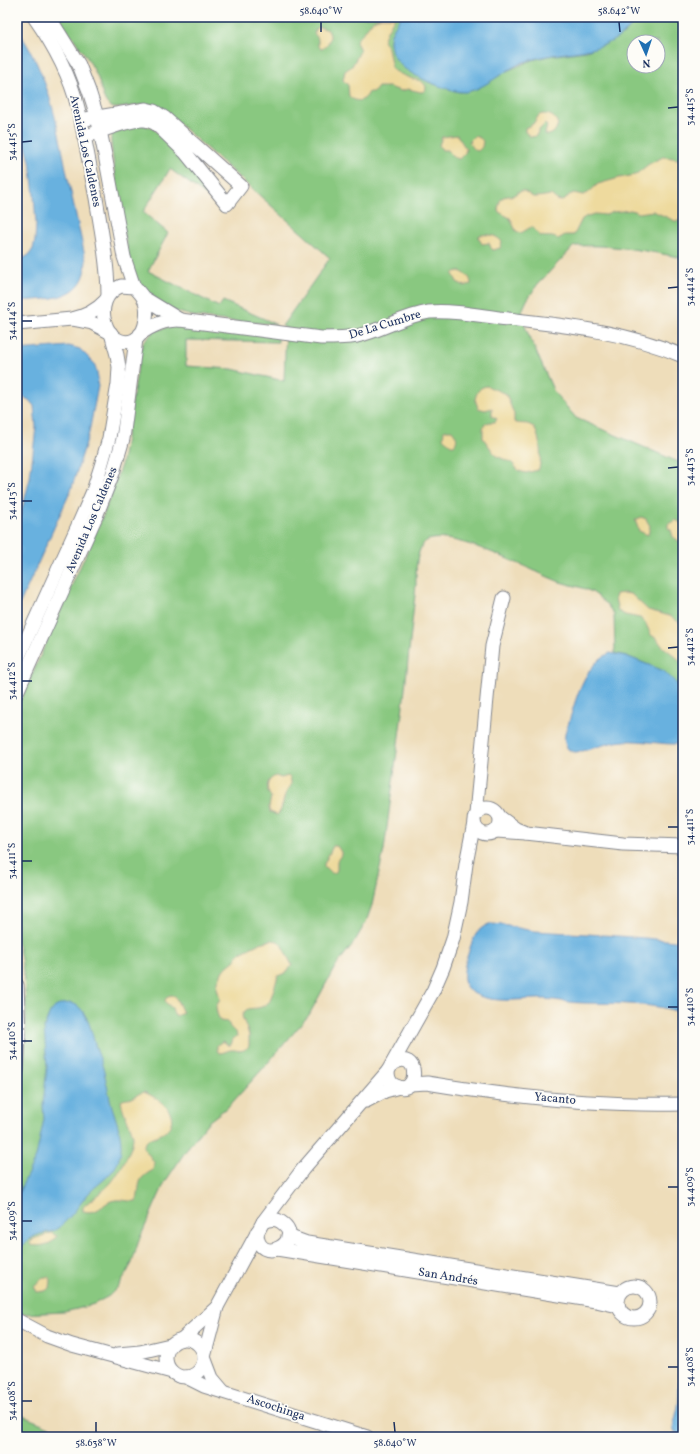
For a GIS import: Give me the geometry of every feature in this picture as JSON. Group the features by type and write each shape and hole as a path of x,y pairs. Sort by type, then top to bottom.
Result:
{"street":[{"name":"Avenida Los Caldenes","path":"34,17 56,52 65,72 77,107 84,137 106,258 106,298"},
{"name":"Avenida Los Caldenes","path":"49,17 79,65 97,116 124,257 134,287"},
{"path":"80,120 146,109 154,111 165,118 241,186 227,204 185,152 156,124 150,121 144,120 132,122 84,137"},
{"path":"202,173 214,162"},
{"path":"17,324 72,319 83,316 94,310 114,289 121,286 134,287 144,298 180,320"},
{"path":"106,298 104,318 106,326 115,338 122,341 129,342 155,324 168,320 180,320"},
{"path":"138,336 144,328 147,313 144,298"},
{"name":"De La Cumbre","path":"180,320 263,332 335,338 358,336 417,314 453,312 566,325 608,333 683,356"},
{"path":"72,319 92,323 111,333"},
{"name":"Avenida Los Caldenes","path":"17,660 80,521 101,466 109,438 118,384 118,361 111,333"},
{"name":"Avenida Los Caldenes","path":"17,692 97,514 113,473 123,439 138,336"},
{"path":"409,1033 406,1049 414,1078 404,1085 392,1083 389,1080 390,1068 409,1033 433,991 453,939 475,819 492,646 504,598"},
{"path":"466,864 474,846 482,839 494,833 500,825 498,814 489,803 485,794 479,772"},
{"path":"526,833 516,829 498,814 486,807 482,808 475,819 478,831 482,833 526,833 623,844 683,846"},
{"path":"17,985 19,1036 17,1071"},
{"path":"17,1320 47,1336 72,1345 172,1372 176,1375 186,1377 192,1376 201,1368 217,1307 244,1256 260,1227 303,1169 390,1068 400,1060 411,1066 427,1083"},
{"name":"Yacanto","path":"358,1106 385,1091 404,1085 427,1083 539,1098 642,1104 683,1104"},
{"path":"244,1256 254,1250 271,1249 285,1244 288,1231 282,1222 280,1213 281,1199"},
{"path":"260,1227 273,1219 282,1222"},
{"path":"260,1227 259,1241 271,1249"},
{"name":"San Andrés","path":"288,1236 307,1243 618,1306"},
{"name":"San Andrés","path":"271,1249 620,1293"},
{"path":"629,1286 640,1286 648,1294 650,1304 645,1314 635,1318 624,1315 618,1306 618,1297 620,1293 629,1286"},
{"path":"172,1372 166,1362 167,1350 217,1307"},
{"path":"108,1354 140,1352 188,1339 199,1345 203,1351 212,1378 223,1391"},
{"name":"Ascochinga","path":"186,1377 204,1386 367,1437"}],"green space":[{"path":"59,17 401,17 391,35 390,42 393,54 398,61 403,67 428,82 459,92 473,90 480,87 507,71 532,60 549,56 587,51 624,34 639,17 683,17 683,258 615,247 574,246 537,285 522,311 526,329 554,392 576,418 683,464 683,690 664,671 615,653 614,614 598,596 592,592 581,587 560,582 494,553 474,546 440,538 428,540 424,543 418,554 417,561 416,585 404,698 384,850 372,905 366,922 355,941 335,967 309,1015 230,1105 208,1122 189,1146 165,1182 139,1240 132,1263 120,1285 109,1296 94,1304 64,1312 22,1314 17,1312 17,1113 25,1048 26,1004 17,940 17,708 103,516 122,462 143,343 154,331 180,324 278,337 278,342 186,340 186,366 232,369 284,381 286,328 282,326 330,258 159,106 146,105 115,108 108,105 93,68"},
{"path":"140,124 153,128 186,161 219,205 170,169 143,212 168,233 148,271 219,307 223,301 276,324 221,320 192,316 168,308 146,291 140,284 133,271 127,248 116,184 111,137 114,132"},
{"path":"17,1413 18,1414 74,1437 17,1437"}],"sand":[{"path":"381,17 395,17 383,41 388,48 392,69 405,76 421,81 425,84 425,91 421,92 408,89 401,91 389,87 378,87 374,92 369,92 365,98 358,101 349,96 348,85 343,80 345,71 352,66 359,53 360,50 356,42 358,38 372,22"},
{"path":"320,27 328,30 330,35 328,44 321,49 318,46 318,39 314,33 317,28"},
{"path":"539,115 551,115 554,118 558,125 556,129 553,133 547,135 545,134 547,126 545,124 536,136 531,137 525,132 525,128 533,124"},
{"path":"457,135 466,149 465,153 459,159 453,157 448,150 442,150 439,145 442,137"},
{"path":"474,136 483,141 482,147 478,151 475,150 469,143"},
{"path":"663,157 683,160 683,221 675,221 653,211 639,213 631,210 613,212 606,215 595,214 582,219 574,235 565,235 558,239 541,236 531,227 521,233 516,231 510,218 499,212 498,209 500,201 503,197 514,195 520,191 524,191 533,197 551,195 557,200 561,201 565,200 569,195 574,193 583,195 588,193 598,184 635,175 649,164"},
{"path":"480,235 495,236 502,242 500,248 493,250 489,243 482,244 478,237"},
{"path":"459,271 470,279 471,284 465,286 457,282 453,274"},
{"path":"487,386 506,394 514,414 514,422 530,425 535,429 540,447 540,466 538,470 526,473 519,471 511,462 496,456 483,438 483,429 485,424 495,422 497,419 492,416 492,408 485,410 478,408 475,399 479,390 482,387"},
{"path":"452,430 456,436 457,439 454,445 451,445 443,438 444,431"},
{"path":"641,517 646,519 650,526 648,535 639,531 635,520"},
{"path":"676,520 681,523 683,530 683,546 673,537 671,530 668,528 668,524"},
{"path":"616,594 631,594 648,610 670,616 683,625 683,665 651,635 645,622 640,618 625,615 618,611 615,598"},
{"path":"276,776 281,778 288,776 291,779 291,786 286,794 281,810 277,815 270,812 269,807 271,797 267,788 270,780"},
{"path":"333,846 337,846 341,852 341,855 337,861 337,870 335,873 331,873 324,866 324,864"},
{"path":"272,940 278,941 281,944 292,965 287,972 278,976 270,1001 262,1007 248,1009 243,1013 242,1016 249,1035 249,1046 242,1051 230,1050 219,1053 217,1050 217,1045 223,1041 228,1045 231,1045 233,1039 237,1036 228,1022 220,1021 217,1013 216,1007 220,999 217,988 218,981 223,970 235,960 238,954 260,943"},
{"path":"172,995 176,998 183,1013 176,1016 174,1015 172,1008 166,1003 165,1000 168,996"},
{"path":"144,1092 162,1102 167,1107 172,1119 171,1125 166,1131 148,1140 143,1147 154,1162 153,1170 144,1176 140,1181 136,1201 114,1200 92,1212 83,1211 83,1207 106,1188 112,1181 131,1148 133,1136 121,1101 132,1098"},
{"path":"51,1233 57,1236 49,1243 38,1246 31,1245 30,1243 33,1239"},
{"path":"44,1277 49,1277 51,1280 50,1288 45,1291 37,1292 34,1286"}],"water":[{"path":"401,17 639,17 626,31 613,40 600,46 586,50 541,57 524,62 509,69 480,87 465,92 459,92 424,80 409,72 396,59 390,44 390,39 392,31"},
{"path":"17,29 28,46 50,98 86,261 85,273 81,282 66,294 47,299 17,301 17,262 29,255 33,249 36,224 30,161 17,114"},
{"path":"69,346 80,349 94,363 97,372 98,386 89,433 71,490 17,610 17,530 30,478 36,427 34,406 29,400 17,395 17,350"},
{"path":"610,653 626,656 664,671 682,689 683,744 624,741 576,752 568,749 565,742 565,733 582,684 593,666"},
{"path":"489,924 535,931 683,942 683,1013 670,1009 634,1004 579,1003 545,999 499,1000 481,997 473,993 466,986 464,981 464,970 475,936 480,929"},
{"path":"71,1003 82,1010 89,1023 102,1065 119,1131 121,1141 120,1155 111,1173 88,1194 73,1214 60,1227 54,1231 39,1234 32,1238 17,1252 18,1194 36,1157 44,1119 43,1105 47,1067 44,1027 50,1013 55,1007 62,1004"},
{"path":"683,1342 682,1437 674,1431 673,1427 678,1407 679,1371"}]}
